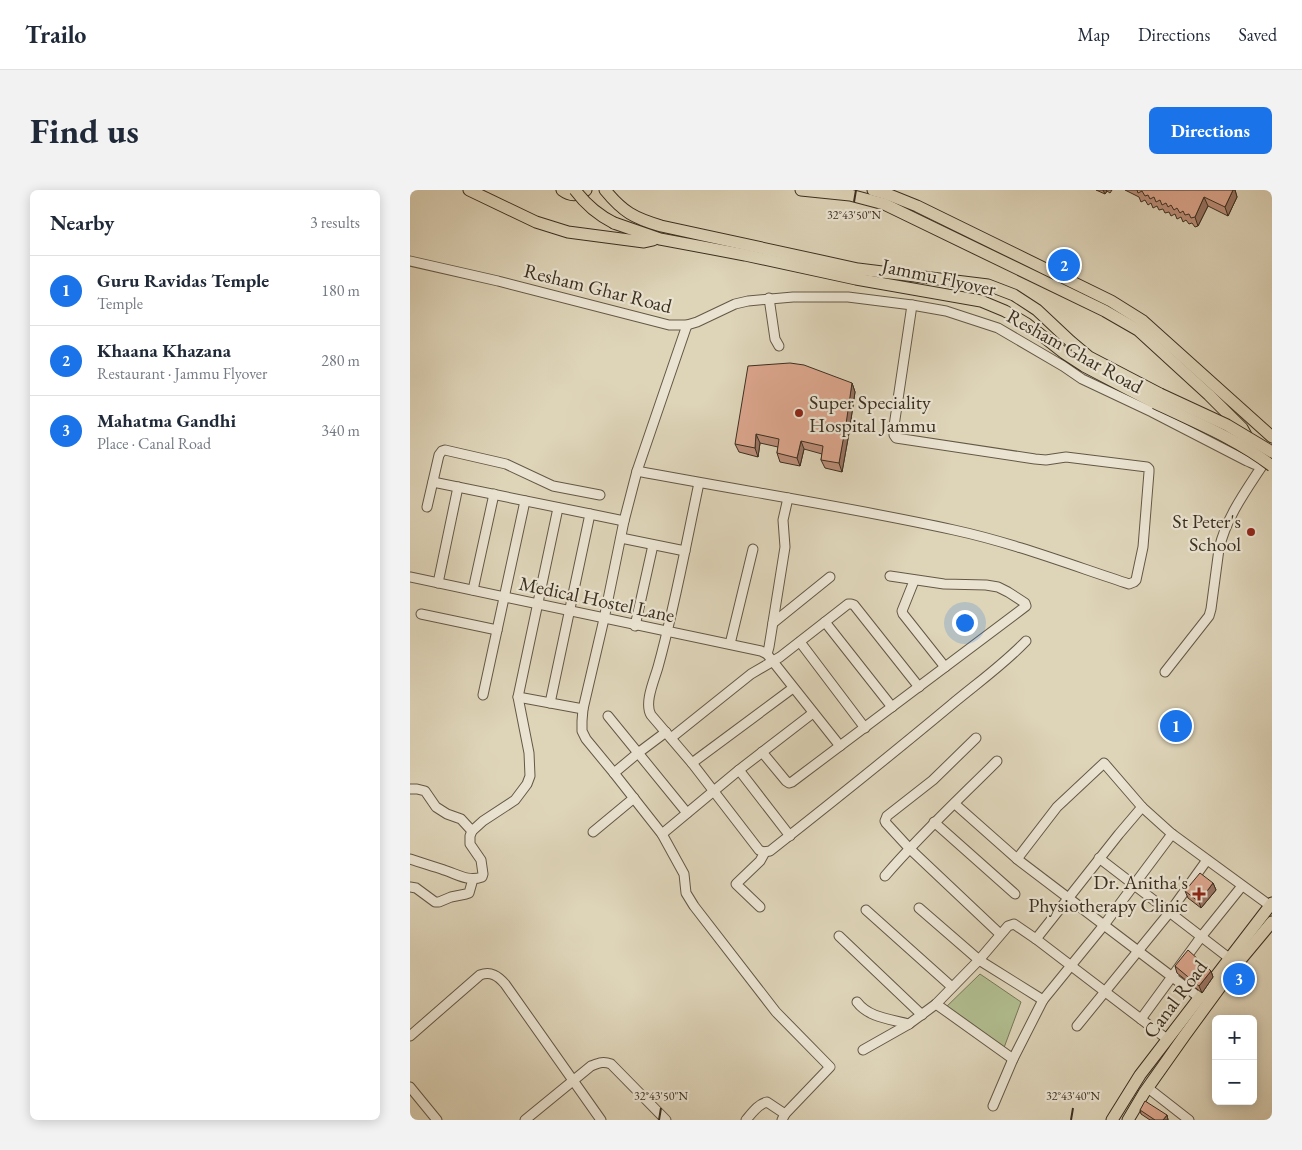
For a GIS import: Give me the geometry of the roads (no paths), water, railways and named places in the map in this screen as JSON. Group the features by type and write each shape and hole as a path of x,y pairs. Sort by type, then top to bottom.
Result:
{"main road":[{"path":"470,190 536,222 568,232 644,242 660,239"},
{"path":"571,191 604,190"},
{"name":"Jammu Flyover","path":"604,190 623,210 639,219 661,226 858,269 988,285 1014,295 1037,310 1089,356 1152,390 1226,425 1272,452"},
{"path":"801,190 850,195 884,204 1122,320 1138,330 1209,395 1242,428 1269,465"},
{"path":"873,190 917,206 1111,301 1143,320 1272,437"},
{"name":"Jammu Flyover","path":"571,191 601,216 614,223 660,239 856,279 981,301 1006,311 1027,324 1084,366 1224,435 1269,465"},
{"name":"Canal Road","path":"1112,1120 1140,1075 1271,905"},
{"name":"Canal Road","path":"1128,1120 1184,1035 1237,964 1272,922"}],"street":[{"name":"Resham Ghar Road","path":"410,261 669,325 687,325 736,304 769,298 848,297 946,311 998,328 1082,379 1152,412 1247,461 1269,465"},
{"path":"769,298 776,339 779,346"},
{"path":"637,471 954,530 1015,547 1129,584 1134,582 1143,547 1150,472 1147,467 1066,457 1046,460 1035,459 896,438 894,426 912,305"},
{"path":"687,325 637,471 624,521 583,709 582,731 586,739 662,834 684,874 686,892 694,906 776,1012 830,1067 784,1117 767,1102 762,1103 746,1120"},
{"path":"427,507 440,453 445,450 506,464 553,486 600,495"},
{"path":"1165,672 1209,616 1212,609 1221,540 1241,498 1269,465"},
{"path":"433,482 624,521"},
{"path":"700,483 668,632 648,710 651,716 692,763 759,850 770,851 790,836 989,675 1026,641"},
{"path":"438,583 458,487"},
{"path":"473,590 494,494"},
{"path":"788,498 783,520 785,547 773,623 770,658 840,746"},
{"path":"484,695 525,501"},
{"path":"410,859 446,870 459,877 480,878 484,874 481,860 470,844 472,831 483,821 515,800 527,784 530,776 529,753 518,697 558,508"},
{"path":"550,703 590,514"},
{"path":"621,538 685,551"},
{"path":"635,626 653,545"},
{"path":"730,644 753,549"},
{"path":"762,752 786,781 792,782 1025,608 1026,605 998,587 914,581 890,576"},
{"name":"Medical Hostel Lane","path":"410,577 635,626 754,649 770,658"},
{"path":"773,623 830,577"},
{"path":"914,581 902,611 903,614 945,667"},
{"path":"614,772 638,753 668,735 770,658 800,642 848,604 854,605 919,687"},
{"path":"421,614 497,630"},
{"path":"825,622 892,707"},
{"path":"800,642 865,728"},
{"path":"692,763 793,688"},
{"path":"518,697 583,709"},
{"path":"662,834 739,770 813,713"},
{"path":"608,716 687,813"},
{"path":"976,738 933,780 886,818 886,823 909,848 1000,934"},
{"path":"885,876 934,822 955,804 997,761"},
{"path":"1017,859 1057,807 1104,763 1142,807 1172,834 1271,905"},
{"path":"739,770 790,836"},
{"path":"410,789 424,791 436,807 447,814 461,819 472,831"},
{"path":"593,832 634,798"},
{"path":"955,804 1017,859 1200,998"},
{"path":"1036,939 1099,858 1142,807"},
{"path":"934,822 1015,894"},
{"path":"992,1106 1042,1000 1104,925 1172,834"},
{"path":"760,907 736,884 758,863 765,852"},
{"path":"1099,858 1230,958"},
{"path":"1077,1026 1169,912 1208,860"},
{"path":"410,886 416,888 435,902 439,902 469,893 473,879"},
{"path":"1141,1019 1201,937 1242,886"},
{"path":"918,908 979,960 1042,1000"},
{"path":"866,910 952,987"},
{"path":"863,1050 909,1024 936,1004 979,960 1000,934 1008,926 1014,924 1168,1039"},
{"path":"838,936 922,1015"},
{"path":"410,1036 480,975 486,973 499,977 506,984 601,1120"},
{"path":"857,1002 871,1014 909,1024"},
{"path":"936,1004 1014,1059"},
{"path":"525,1120 592,1066 605,1062 611,1064 666,1120"},
{"path":"410,1087 437,1120"},
{"path":"1148,1088 1189,1120"}],"place":[{"name":"Khaana Khazana","path":"1064,265"},
{"name":"Super Speciality Hospital Jammu","path":"799,413"},
{"name":"St Peter's School","path":"1251,532"},
{"name":"Guru Ravidas Temple","path":"1176,726"},
{"name":"Dr. Anitha's Physiotherapy Clinic","path":"1199,894"},
{"name":"Mahatma Gandhi","path":"1239,979"}]}
